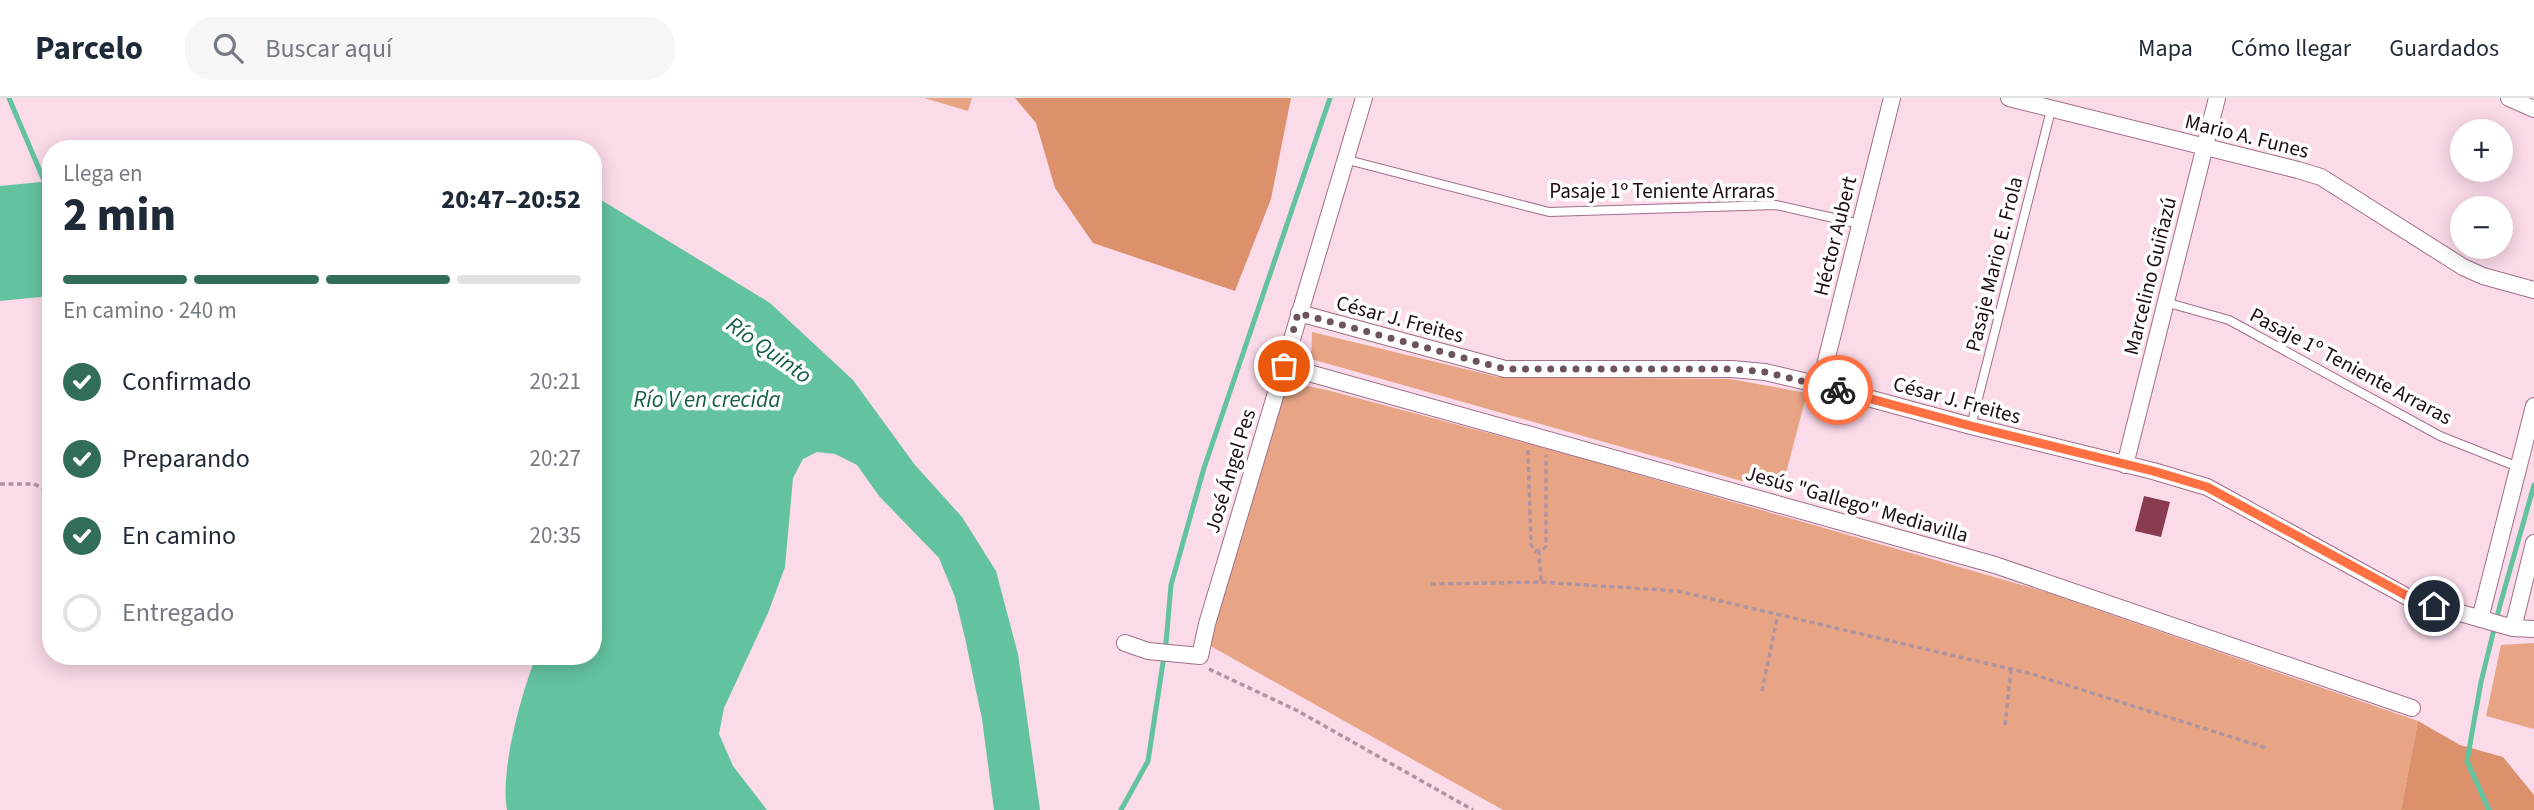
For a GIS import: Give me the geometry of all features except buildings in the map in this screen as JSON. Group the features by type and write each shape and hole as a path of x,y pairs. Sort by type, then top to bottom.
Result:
{"street":[{"name":"José Ángel Pes","path":"1193,656 1207,624 1364,98"},
{"name":"Héctor Aubert","path":"1820,385 1892,98"},
{"name":"Mario A. Funes","path":"2009,98 2321,177 2463,267 2483,276 2534,290"},
{"name":"Marcelino Guiñazú","path":"2125,465 2217,98"},
{"path":"2509,98 2534,108"},
{"name":"César J. Freites","path":"1298,313 1505,369 1732,369 1765,372 1820,385 2207,487 2411,598 2512,628 2534,629"},
{"name":"Jesús \"Gallego\" Mediavilla","path":"1284,366 1995,565 2412,708"},
{"path":"2480,619 2534,406"},
{"path":"2512,628 2534,543"},
{"path":"1125,643 1148,651 1193,656"}],"lane":[{"name":"Pasaje Mario E. Frola","path":"1971,426 2052,110"},
{"name":"Pasaje 1º Teniente Arraras","path":"1344,159 1549,212 1776,205 1860,224"},
{"name":"Pasaje 1º Teniente Arraras","path":"2165,302 2229,320 2440,436 2518,467"}],"path":[{"path":"1527,434 1531,545 1535,551 1546,546 1546,439"},
{"path":"0,484 34,484 42,488"},
{"path":"1539,550 1541,582"},
{"path":"1430,584 1541,582 1678,591 2011,669 2266,748"},
{"path":"1762,691 1778,614"},
{"path":"1193,656 1210,670 1298,711 1473,810"},
{"path":"2005,725 2011,669"}],"shaded area":[{"path":"924,98 972,98 968,111"},
{"path":"1015,98 1291,98 1271,199 1235,291 1093,243 1055,188 1036,123"},
{"path":"1312,332 1498,377 1730,379 1807,393 1781,492 1311,359"},
{"path":"1287,382 1327,390 1563,453 2046,592 2418,721 2401,810 1503,810 1207,644"},
{"path":"2534,643 2534,729 2486,716 2501,645"},
{"path":"2418,721 2460,745 2503,757 2534,795 2534,810 2401,810"}],"water":[{"path":"42,182 42,297 0,301 0,186"},
{"name":"Río V en crecida","path":"602,200 770,303 853,380 915,465 962,517 996,571 1018,654 1040,810 994,810 982,719 965,638 955,597 939,558 879,496 857,465 835,454 817,452 803,459 793,478 785,567 768,613 724,708 719,734 733,766 767,810 507,810 506,775 509,754 533,665 602,665"}],"waterway":[{"path":"9,98 42,176"},
{"path":"1121,810 1148,761 1166,643 1171,585 1204,468 1330,98"},
{"path":"2489,810 2467,761 2481,682 2534,485"}],"way so far":[{"path":"1284,366 1298,313 1505,369 1732,369 1765,372 1838,390"}],"route":[{"path":"1838,390 2207,487 2411,598 2434,606"}],"water label":[{"name":"Río Quinto","path":"769,350"}]}
